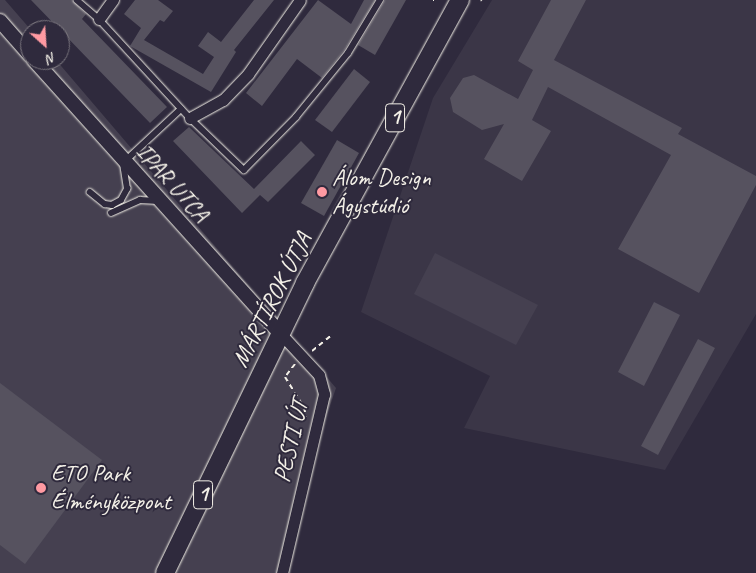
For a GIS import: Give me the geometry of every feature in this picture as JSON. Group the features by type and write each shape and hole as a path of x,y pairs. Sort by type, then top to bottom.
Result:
{"main road":[{"name":"MÁRTÍROK ÚTJA","path":"164,573 280,334 460,0"}],"street":[{"path":"99,19 113,0"},
{"path":"190,118 223,100 248,74 300,0"},
{"path":"0,21 20,44"},
{"name":"IPAR UTCA","path":"43,70 123,163 280,334"},
{"name":"PESTI ÚT","path":"280,334 304,357 319,375 324,394 282,573"}],"lane":[{"path":"77,0 99,19 181,109 244,170 296,117 348,53 380,0"},
{"path":"90,192 105,204 112,205 121,200 127,188 123,163 181,109"},
{"path":"111,213 140,200 158,201"}],"path":[{"path":"306,418 304,407 285,377 304,357 332,335"}],"shaded area":[{"path":"0,0 5,0 22,20 20,20 20,70 65,70 336,388 303,485 285,573 0,573"},
{"path":"492,0 756,0 756,314 665,470 464,428 490,376 361,312 433,98"},
{"path":"435,253 538,305 516,345 414,294"}],"building":[{"path":"31,0 72,0 86,14 82,19 167,107 150,123 70,40 70,20 50,20"},
{"path":"135,0 158,0 173,11 164,22 160,20 144,40 203,74 214,57 198,46 208,32 221,42 254,0 274,0 234,50 236,52 211,92 130,46 141,28 124,14"},
{"path":"318,0 351,24 364,0 375,0 345,49 322,78 297,59 262,106 246,93"},
{"path":"385,0 406,0 375,55 358,45"},
{"path":"551,0 586,0 554,60 682,128 678,134 756,176 756,185 699,293 618,249 671,155 548,87 532,120 551,131 522,181 484,159 504,124 482,130 453,112 450,98 463,78 474,75 518,99 533,70 518,61"},
{"path":"354,69 370,82 332,132 315,120"},
{"path":"189,127 254,189 301,141 315,155 268,202 260,195 242,213 173,141"},
{"path":"337,140 359,153 324,216 301,203"},
{"path":"654,302 680,315 644,386 618,372"},
{"path":"698,339 715,348 658,455 641,446"},
{"name":"ETO Park Élményközpont","path":"0,383 102,460 25,564 0,545"}],"place":[{"name":"Álom Design Ágystúdió","path":"322,192"},
{"name":"ETO Park Élményközpont","path":"41,488"}]}
